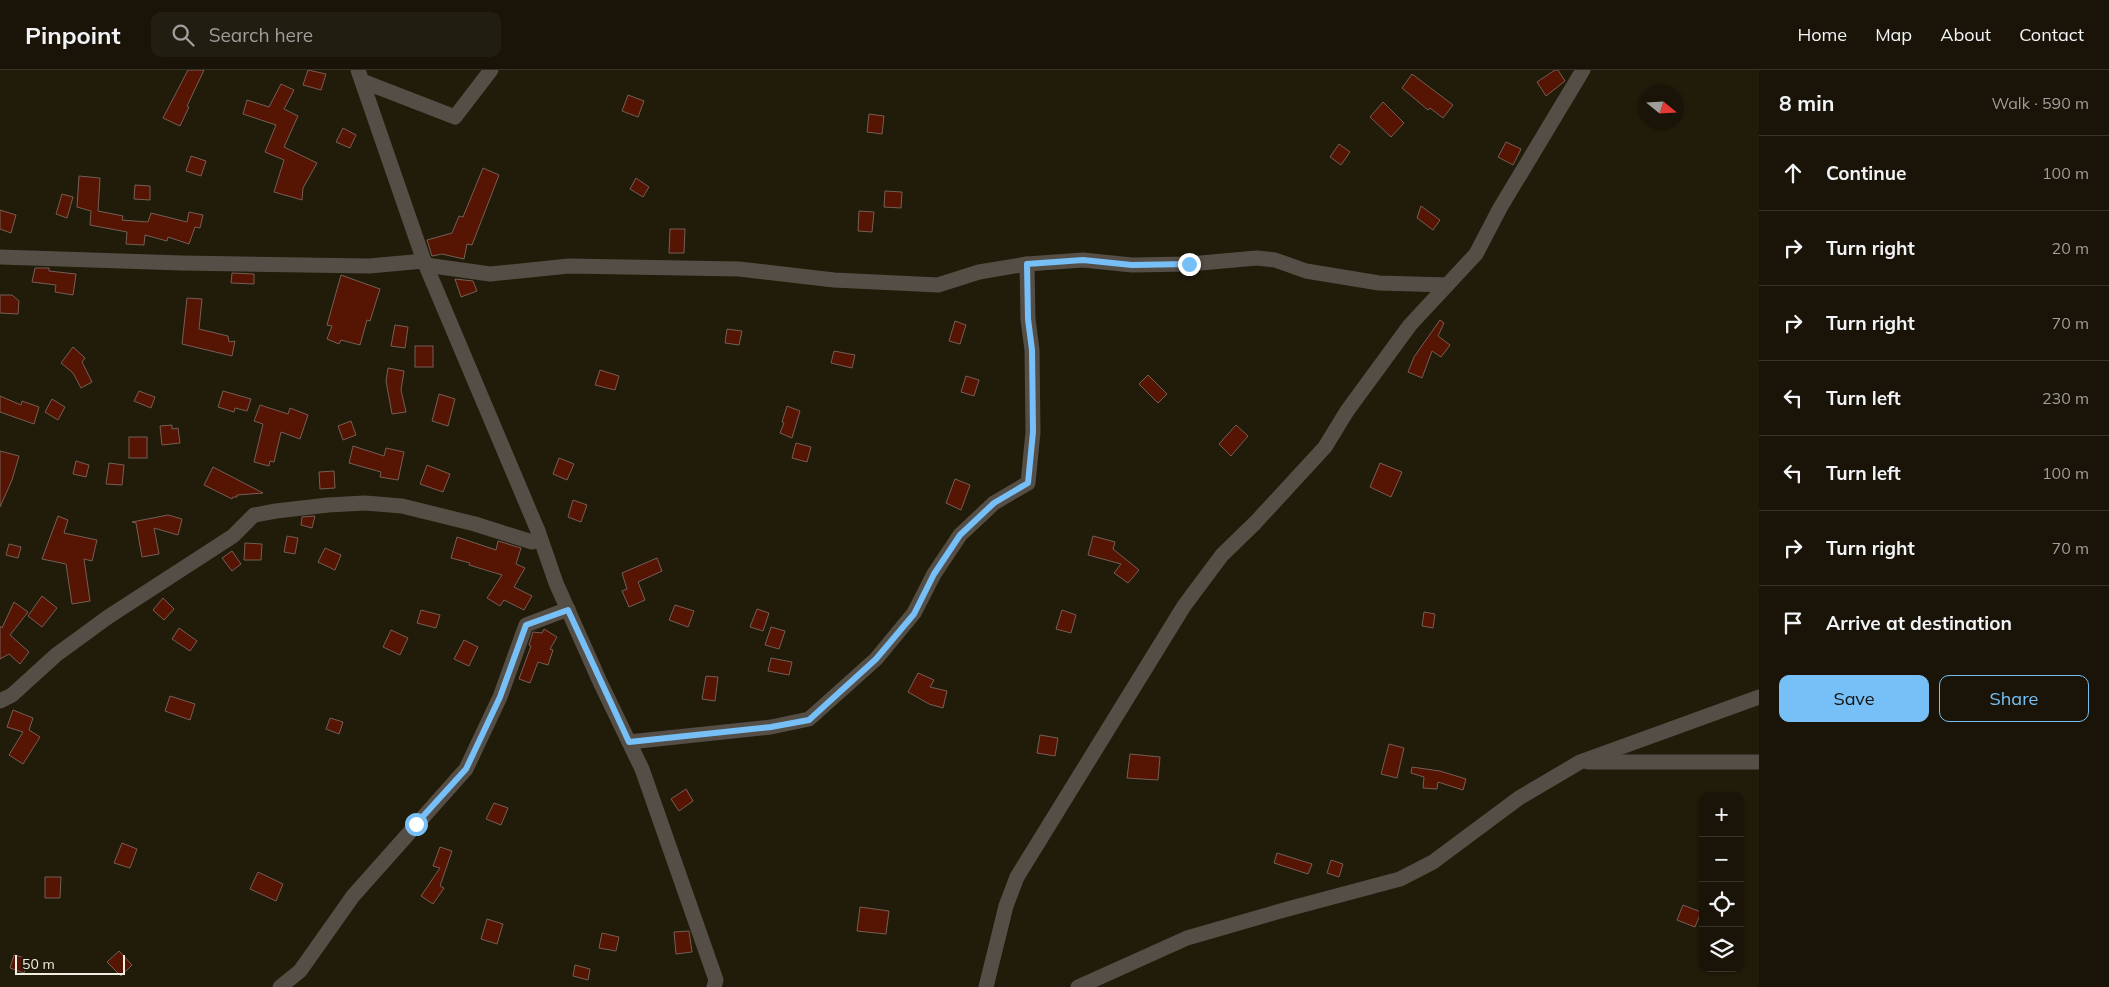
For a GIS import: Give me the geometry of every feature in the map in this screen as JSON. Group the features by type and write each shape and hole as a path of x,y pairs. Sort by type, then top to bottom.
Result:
{"street":[{"path":"360,75 455,117 491,70"},
{"path":"986,987 1006,906 1017,877 1184,606 1222,555 1255,523 1326,447 1374,372 1410,325 1476,254 1500,208 1583,70"},
{"path":"360,75 425,263 538,531 556,583 642,769 716,980 714,987"},
{"path":"0,257 182,264 370,266 425,263 490,274 569,266 739,269 834,280 938,285 979,272 1027,264 1083,260 1132,265 1189,264 1258,258 1275,260 1306,271 1379,283 1447,285"},
{"path":"629,742 771,727 809,720 876,659 914,614 934,574 960,535 994,503 1028,483 1033,432 1032,350 1028,319 1027,264"},
{"path":"0,701 12,695 56,655 100,622 233,536 254,515 276,511 365,503 402,506 475,524 532,542 537,540 539,536 538,531"},
{"path":"280,987 300,971 353,896 466,769 500,697 526,625 568,610"},
{"path":"1078,987 1187,938 1400,879 1433,862 1518,798 1580,762 1759,697"},
{"path":"1580,762 1759,762"}],"building":[{"path":"188,70 204,70 180,126 163,118"},
{"path":"308,70 326,74 321,90 303,85"},
{"path":"1558,70 1565,81 1546,96 1537,82"},
{"path":"1412,74 1453,105 1443,118 1430,108 1428,110 1402,88"},
{"path":"281,84 294,90 284,109 298,116 284,147 317,163 303,188 302,200 274,192 284,160 265,152 276,125 243,114 247,100 269,107"},
{"path":"628,95 644,101 638,117 622,111"},
{"path":"1383,102 1404,123 1391,137 1370,117"},
{"path":"869,114 884,116 882,134 867,132"},
{"path":"343,128 356,135 350,148 336,142"},
{"path":"1506,142 1521,149 1513,165 1498,157"},
{"path":"1339,144 1350,152 1341,165 1330,157"},
{"path":"191,156 206,161 201,176 186,171"},
{"path":"483,168 499,175 472,245 467,244 464,259 442,254 432,256 427,240 452,233 459,216 463,217"},
{"path":"79,176 100,178 98,211 123,216 122,220 148,222 151,213 187,222 189,212 203,215 200,228 195,227 189,244 168,237 167,241 145,235 144,245 126,244 127,232 90,225 91,211 77,207"},
{"path":"636,178 649,187 643,197 630,189"},
{"path":"135,185 150,186 150,200 134,199"},
{"path":"885,191 902,192 901,208 884,207"},
{"path":"62,194 73,197 67,218 56,214"},
{"path":"1421,206 1440,220 1433,230 1417,218"},
{"path":"0,210 16,215 11,233 0,229"},
{"path":"859,211 874,212 872,232 858,231"},
{"path":"670,229 685,229 684,253 669,253"},
{"path":"35,268 49,268 49,271 76,274 73,295 55,292 56,285 32,282"},
{"path":"232,273 254,274 254,284 231,283"},
{"path":"341,275 380,289 370,321 367,320 360,345 341,340 339,344 327,339 332,326 327,325"},
{"path":"455,279 473,281 477,291 461,297"},
{"path":"0,295 12,295 19,301 18,314 0,313"},
{"path":"187,298 202,299 199,329 228,336 229,342 235,341 232,356 182,344"},
{"path":"1440,320 1444,323 1438,336 1450,345 1441,357 1432,351 1422,378 1408,372 1414,357"},
{"path":"955,321 966,325 960,344 949,341"},
{"path":"395,325 408,327 405,348 391,346"},
{"path":"727,329 742,331 739,345 725,343"},
{"path":"415,346 433,346 433,367 415,367"},
{"path":"73,347 85,358 82,362 92,382 81,388 73,373 61,363"},
{"path":"834,351 855,355 852,368 831,363"},
{"path":"388,368 404,371 401,390 406,412 392,414 386,381"},
{"path":"600,370 619,376 615,390 595,385"},
{"path":"1148,375 1167,394 1158,403 1139,384"},
{"path":"966,376 979,380 974,396 961,392"},
{"path":"139,391 155,397 151,408 134,401"},
{"path":"223,391 251,399 247,411 235,408 234,412 218,407"},
{"path":"439,394 455,399 448,426 432,421"},
{"path":"0,396 21,405 22,401 39,407 34,424 0,412"},
{"path":"52,399 65,407 58,420 45,412"},
{"path":"260,405 288,414 290,408 308,415 300,439 281,432 274,462 270,461 269,466 254,462 263,424 254,421"},
{"path":"787,406 800,411 792,438 780,433"},
{"path":"351,421 356,435 343,440 338,426"},
{"path":"172,425 172,429 178,428 180,443 162,445 160,426"},
{"path":"1236,425 1248,436 1231,456 1219,444"},
{"path":"129,437 147,437 147,458 129,458"},
{"path":"796,443 811,447 807,462 792,458"},
{"path":"353,446 384,456 386,448 404,452 398,480 380,477 381,472 349,463"},
{"path":"0,451 19,456 12,480 0,507"},
{"path":"559,458 574,464 567,480 553,474"},
{"path":"76,461 89,465 86,477 73,474"},
{"path":"109,463 124,465 122,485 106,484"},
{"path":"1380,463 1402,472 1391,497 1370,487"},
{"path":"427,465 450,474 443,492 420,484"},
{"path":"213,467 263,493 237,495 237,497 232,499 204,485"},
{"path":"334,471 335,488 320,489 319,472"},
{"path":"955,479 970,485 961,510 946,503"},
{"path":"573,500 587,505 581,522 568,517"},
{"path":"168,515 182,519 178,535 154,528 159,554 142,557 136,523 132,522"},
{"path":"58,516 68,520 64,533 97,540 92,561 84,559 90,601 72,604 66,564 42,559"},
{"path":"315,516 312,528 301,525 302,517"},
{"path":"287,536 298,538 295,554 284,552"},
{"path":"1093,536 1115,542 1113,549 1139,570 1128,583 1114,573 1121,564 1088,555"},
{"path":"457,537 496,550 498,541 521,548 516,564 525,568 514,587 532,596 524,610 504,600 500,606 487,598 502,575 451,558"},
{"path":"245,543 262,544 261,560 244,560"},
{"path":"9,544 21,547 18,558 6,555"},
{"path":"325,548 341,555 335,570 318,562"},
{"path":"232,551 241,564 232,571 222,558"},
{"path":"657,558 662,571 638,582 645,600 629,607 622,591 627,589 622,573"},
{"path":"42,596 57,608 42,627 28,616"},
{"path":"163,598 174,609 164,620 153,610"},
{"path":"14,602 28,612 10,635 29,652 20,664 9,654 0,659 0,626 2,628"},
{"path":"675,605 694,611 688,627 669,620"},
{"path":"757,609 769,613 763,631 750,627"},
{"path":"421,610 440,615 436,628 417,623"},
{"path":"1062,610 1076,615 1071,633 1056,629"},
{"path":"1424,612 1435,614 1433,628 1422,626"},
{"path":"771,627 785,631 779,649 765,645"},
{"path":"179,628 197,641 190,651 172,639"},
{"path":"544,629 557,637 550,649 553,650 548,665 538,662 530,683 519,679 531,646 529,645 533,632 542,633"},
{"path":"391,630 408,638 400,655 383,647"},
{"path":"464,640 478,647 469,666 454,659"},
{"path":"771,658 792,662 789,675 768,671"},
{"path":"918,673 934,680 930,687 947,691 943,708 929,704 908,692"},
{"path":"706,676 718,677 715,701 702,699"},
{"path":"170,696 195,704 190,720 165,711"},
{"path":"13,710 33,718 29,730 40,737 23,764 9,755 23,732 7,727"},
{"path":"330,718 343,722 339,734 326,729"},
{"path":"1040,735 1058,738 1055,756 1037,753"},
{"path":"1389,744 1404,748 1397,778 1381,774"},
{"path":"1130,754 1160,757 1158,780 1127,778"},
{"path":"1412,767 1440,771 1466,779 1463,790 1438,782 1437,789 1423,788 1424,777 1411,773"},
{"path":"686,789 693,801 679,811 671,799"},
{"path":"494,803 508,808 501,825 486,819"},
{"path":"122,843 137,849 130,868 114,863"},
{"path":"440,847 452,851 440,886 444,888 433,904 421,896 440,868 433,866"},
{"path":"1277,853 1312,864 1308,874 1274,863"},
{"path":"1331,860 1343,864 1339,877 1327,873"},
{"path":"258,872 283,884 276,901 250,889"},
{"path":"45,877 61,877 60,898 45,898"},
{"path":"1683,905 1699,911 1695,927 1677,920"},
{"path":"860,907 889,911 886,934 857,931"},
{"path":"487,919 503,924 497,944 481,939"},
{"path":"689,931 692,952 676,954 674,932"},
{"path":"602,933 619,937 616,951 599,948"},
{"path":"119,951 132,965 121,976 107,962"},
{"path":"14,955 29,959 24,973 10,968"},
{"path":"575,965 590,969 588,980 573,976"}],"route":[{"path":"416,824 466,769 500,697 526,625 568,610 629,742 771,727 809,720 876,659 914,614 934,574 960,535 994,503 1028,483 1033,432 1032,350 1028,319 1027,264 1083,260 1132,265 1189,264"}]}
